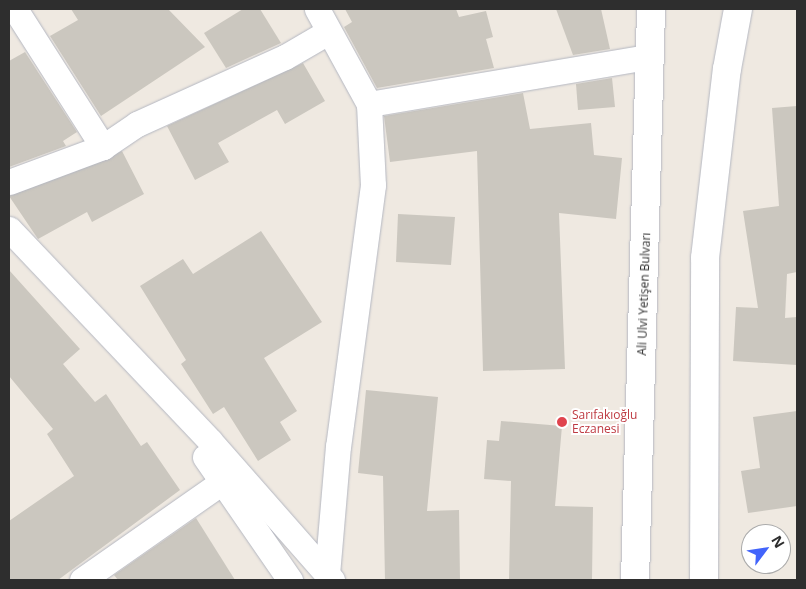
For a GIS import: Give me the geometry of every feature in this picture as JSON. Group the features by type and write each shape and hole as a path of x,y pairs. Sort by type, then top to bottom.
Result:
{"main road":[{"name":"Ali Ulvi Yetişen Bulvarı","path":"635,580 648,57 651,9"},
{"path":"704,580 705,258 724,88 738,9"}],"street":[{"path":"16,9 103,147"},
{"path":"317,9 369,104 373,186 338,446 329,577"},
{"path":"9,182 103,147 137,124 285,57 328,32"},
{"path":"369,104 648,57"},
{"path":"9,229 143,369 329,577"},
{"path":"143,369 290,580"},
{"path":"82,580 222,482"}],"building":[{"path":"71,9 168,9 205,47 101,116 50,36 78,20"},
{"path":"243,9 260,9 281,43 226,68 204,33"},
{"path":"345,9 456,9 459,17 486,11 493,37 486,39 494,68 377,88 344,27 352,22"},
{"path":"556,9 601,9 610,49 573,55"},
{"path":"25,52 77,132 63,141 66,146 9,167 9,61"},
{"path":"303,63 325,101 285,124 277,110 218,143 229,162 195,180 167,126"},
{"path":"612,78 615,107 578,110 576,84"},
{"path":"523,93 530,129 591,123 594,155 622,158 616,219 559,213 565,369 483,371 477,151 390,162 384,116"},
{"path":"797,106 797,272 787,274 785,318 797,317 797,365 733,361 736,307 758,308 743,211 779,206 772,108"},
{"path":"122,151 144,194 92,222 87,212 38,239 9,196"},
{"path":"398,214 455,217 451,265 396,262"},
{"path":"261,231 322,322 264,358 297,411 280,422 291,440 258,461 224,407 213,414 181,364 186,360 140,286 183,259 193,274"},
{"path":"9,270 80,349 63,364 95,402 106,394 141,446 147,442 180,490 58,580 9,580 9,521 74,476 47,434 53,429 9,376"},
{"path":"366,390 438,397 427,511 459,510 460,580 385,580 383,476 358,473"},
{"path":"797,411 797,506 748,513 741,471 760,468 753,417"},
{"path":"501,421 562,426 555,506 593,507 592,580 509,580 511,481 484,479 487,440 499,441"},
{"path":"196,518 235,580 118,580 114,575"}],"place":[{"name":"Sarıfakıoğlu Eczanesi","path":"562,422"}]}
